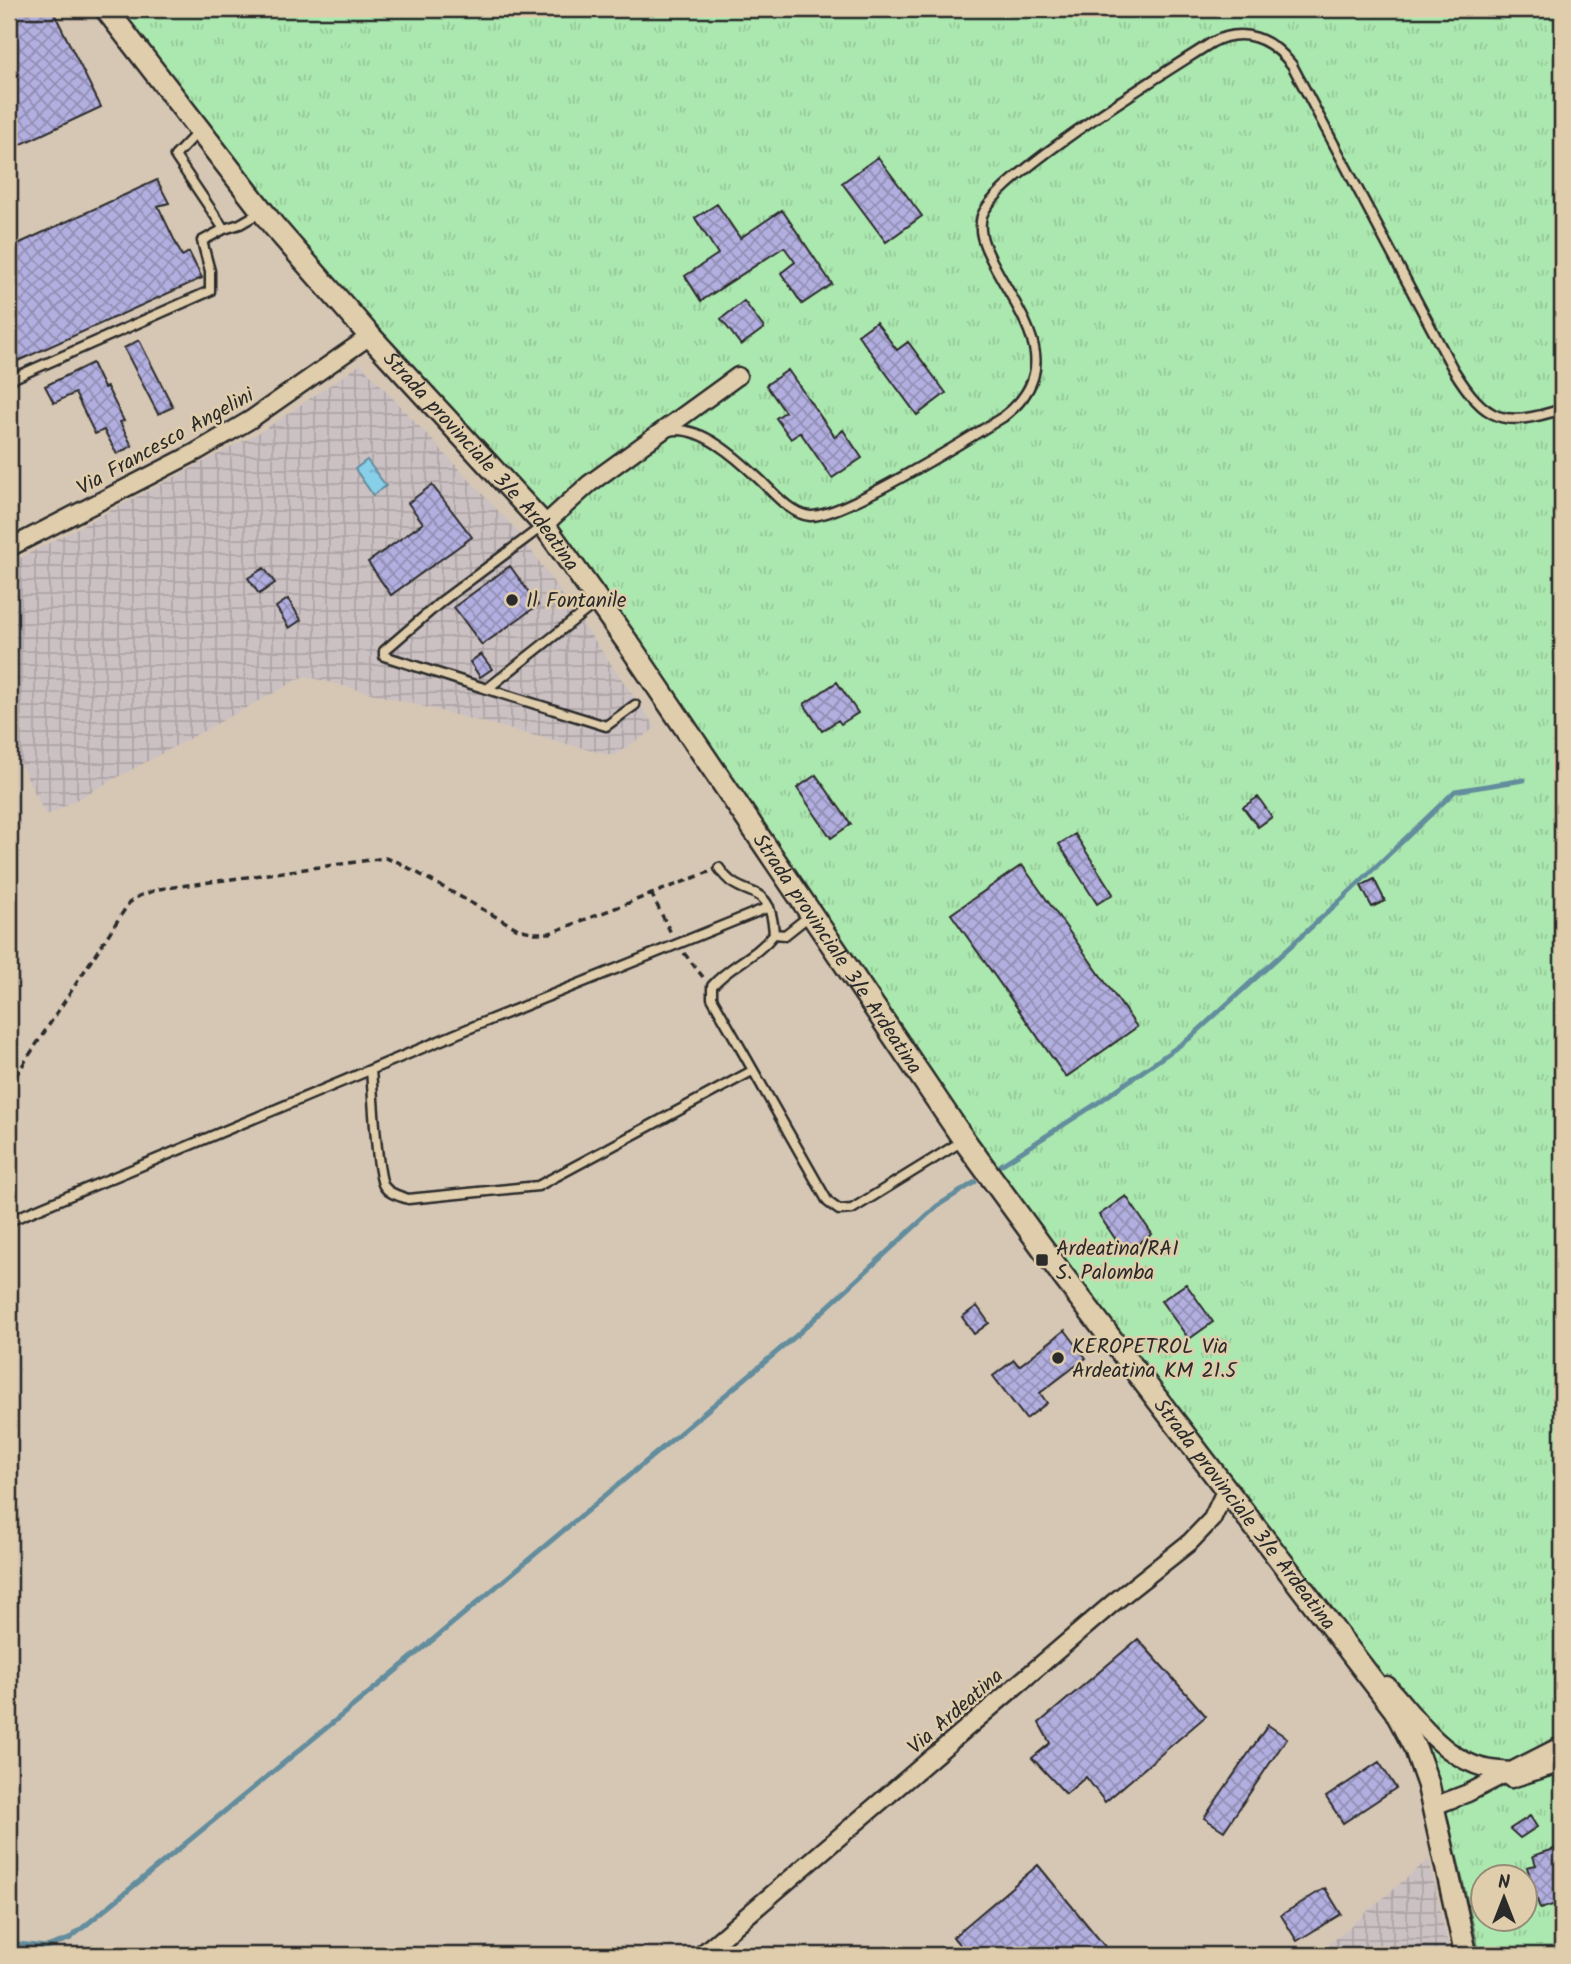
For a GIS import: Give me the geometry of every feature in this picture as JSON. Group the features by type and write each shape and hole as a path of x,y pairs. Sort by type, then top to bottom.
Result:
{"main road":[{"name":"Strada provinciale 3/e Ardeatina","path":"106,9 263,211 370,337 544,526 598,601 964,1140 1063,1276 1395,1710 1422,1764 1434,1806 1466,1955"}],"street":[{"name":"Via Francesco Angelini","path":"9,548 196,452 250,420 370,337"},
{"path":"544,526 589,484 738,376"},
{"name":"Via Ardeatina","path":"701,1955 1093,1620 1190,1542 1212,1519 1226,1489"},
{"path":"1326,1618 1445,1747 1466,1762 1512,1771"},
{"path":"1434,1806 1456,1799 1562,1745"},
{"path":"1484,1784 1523,1776 1562,1763"}],"lane":[{"path":"660,433 685,429 699,434 732,456 795,511 810,516 829,513 876,490 1003,416 1020,403 1028,392 1034,380 1037,362 1030,332 982,236 981,222 986,208 998,193 1023,171 1121,101 1211,43 1242,34 1252,35 1272,45 1292,65 1453,369 1471,396 1491,414 1504,419 1525,419 1562,409"},
{"path":"200,130 175,156 224,229"},
{"path":"9,380 211,291 211,271 202,241 263,211"},
{"path":"544,526 442,601 383,653 384,656 606,726 635,705"},
{"path":"487,689 598,601"},
{"path":"719,868 735,886 763,897 769,907 774,934 762,950 721,976 712,986 712,998 828,1202 839,1210 852,1209 964,1140"},
{"path":"9,1221 769,907"},
{"path":"774,934 785,935 812,914"},
{"path":"371,1070 379,1162 384,1185 393,1194 408,1199 538,1186 752,1071"}],"path":[{"path":"9,1086 129,903 139,896 159,889 385,858 398,862 519,929 550,933 719,868"}],"shaded area":[{"path":"361,364 519,533 656,728 613,756 305,676 46,816 9,740 9,564 262,431"},
{"path":"1429,1859 1450,1955 1316,1955"}],"green space":[{"path":"128,9 1562,9 1562,1955 1480,1955 1475,1932 1540,1932 1540,1862 1470,1862 1470,1912 1444,1802 1326,1618 964,1140 598,601 370,336 112,17"}],"water":[{"path":"367,460 386,486 373,495 355,469"}],"building":[{"path":"9,9 52,9 101,107 9,150"},
{"path":"878,157 922,216 886,242 842,183"},
{"path":"157,180 169,203 158,206 182,256 189,252 202,278 9,365 9,248"},
{"path":"717,204 740,238 782,210 832,284 802,304 781,273 795,262 784,247 701,301 685,276 718,254 695,218"},
{"path":"744,301 764,328 741,345 721,319"},
{"path":"876,322 897,350 908,342 946,393 917,415 858,335"},
{"path":"139,340 173,407 158,414 124,348"},
{"path":"92,363 124,421 120,422 132,446 117,454 104,430 95,434 75,393 54,403 45,386"},
{"path":"788,370 835,437 843,430 862,458 832,478 800,432 791,439 776,418 785,412 766,385"},
{"path":"432,485 472,537 391,595 368,562 423,523 408,503"},
{"path":"510,566 538,605 482,645 454,607"},
{"path":"264,568 275,583 259,594 248,578"},
{"path":"288,599 301,620 289,628 276,607"},
{"path":"481,654 492,669 480,677 470,662"},
{"path":"837,682 858,713 841,724 838,720 822,731 804,704"},
{"path":"816,775 851,824 831,838 797,788"},
{"path":"1258,797 1272,817 1258,827 1243,807"},
{"path":"1075,834 1113,894 1097,904 1059,844"},
{"path":"1022,865 1137,1027 1066,1077 951,914"},
{"path":"1374,879 1385,901 1372,907 1361,886"},
{"path":"1126,1196 1152,1234 1125,1253 1099,1215"},
{"path":"1186,1284 1213,1322 1189,1339 1161,1301"},
{"path":"977,1306 989,1323 974,1334 962,1317"},
{"path":"1065,1330 1086,1358 1040,1393 1047,1403 1026,1419 993,1376 1014,1360 1019,1366"},
{"path":"1138,1639 1206,1716 1105,1802 1086,1777 1066,1794 1032,1758 1050,1743 1039,1723"},
{"path":"1268,1725 1287,1738 1224,1831 1204,1818"},
{"path":"1379,1762 1396,1788 1343,1823 1326,1797"},
{"path":"1530,1816 1537,1827 1520,1838 1510,1829"},
{"path":"1557,1848 1562,1866 1562,1902 1540,1909 1540,1862 1535,1862 1533,1856"},
{"path":"1038,1865 1112,1955 968,1955 953,1937"},
{"path":"1325,1888 1341,1914 1297,1941 1281,1915"}],"waterway":[{"path":"1001,1165 1099,1102 1190,1038 1455,791 1524,780"},
{"path":"9,1943 46,1947 69,1939 392,1674 797,1335 937,1206 975,1182"}],"place":[{"name":"Il Fontanile","path":"512,600"},
{"name":"Ardeatina/RAI S. Palomba","path":"1042,1260"},
{"name":"KEROPETROL Via Ardeatina KM 21.5","path":"1058,1358"}]}
